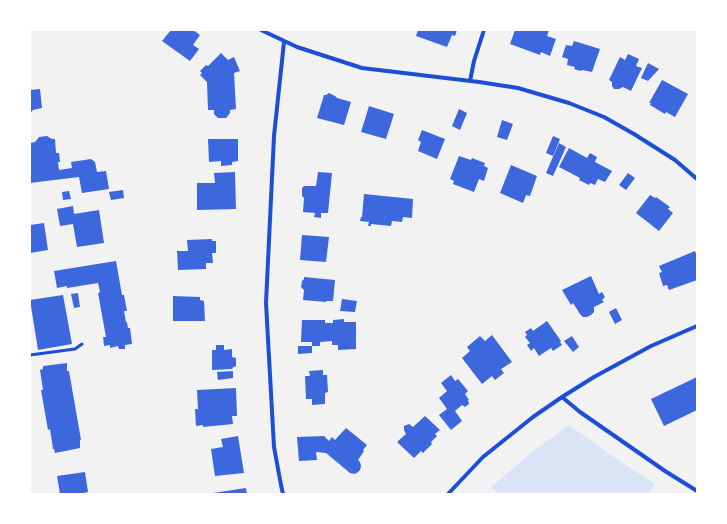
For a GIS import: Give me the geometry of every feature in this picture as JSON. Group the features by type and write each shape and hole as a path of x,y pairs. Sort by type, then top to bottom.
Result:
{"street":[{"path":"261,30 296,47 362,68 518,88 569,103 604,117 634,134 675,160 697,179"},
{"path":"470,81 474,61 484,30"},
{"path":"283,494 274,447 266,303 274,136 284,42"},
{"path":"448,494 483,457 533,417 562,397 594,377 651,346 697,326"},
{"path":"562,397 580,412 665,471 697,491"}],"lane":[{"path":"30,355 75,349 82,344"}],"shaded area":[{"path":"569,425 655,484 649,494 499,494 491,487 531,453"}],"building":[{"path":"171,30 193,30 200,35 193,45 199,49 190,61 162,41"},
{"path":"418,30 457,30 455,36 452,35 447,47 416,36"},
{"path":"515,30 549,30 547,36 556,39 550,56 541,52 540,55 510,44"},
{"path":"574,41 600,49 592,72 574,69 575,67 567,65 568,59 562,57 566,45 572,46"},
{"path":"221,53 228,60 234,57 240,71 234,73 236,109 230,110 230,113 226,118 218,118 214,114 214,110 208,110 207,82 200,75 202,73 200,71 206,65 208,66"},
{"path":"628,54 639,59 636,66 642,68 631,91 623,87 614,89 612,82 609,80 620,57 625,60"},
{"path":"648,63 659,69 648,81 641,78"},
{"path":"662,80 688,94 675,117 666,112 665,114 649,103"},
{"path":"40,89 42,108 30,112 30,90"},
{"path":"329,93 337,98 351,102 344,125 317,118 324,95"},
{"path":"369,106 394,114 386,139 361,132"},
{"path":"459,109 467,113 460,130 452,126"},
{"path":"502,120 513,124 507,140 497,137"},
{"path":"422,130 445,139 437,159 418,151 421,142 418,140"},
{"path":"47,136 55,139 56,153 59,153 59,170 72,168 71,162 91,159 95,162 97,172 106,171 109,189 82,193 79,177 30,183 30,143 35,142 39,137"},
{"path":"553,136 560,139 553,156 546,153"},
{"path":"208,139 238,139 238,161 232,162 232,165 221,166 221,161 209,162"},
{"path":"559,143 566,147 553,176 546,173"},
{"path":"569,148 587,158 590,153 597,157 595,162 612,171 605,182 598,179 595,185 590,183 589,185 579,180 580,178 559,167"},
{"path":"459,156 471,160 472,158 485,163 484,166 488,168 484,181 479,179 474,192 453,184 454,181 450,179"},
{"path":"511,165 537,176 530,196 526,195 523,203 500,193"},
{"path":"235,172 236,209 197,210 197,183 215,183 214,173"},
{"path":"318,172 332,173 328,213 321,213 321,218 314,217 315,213 303,212 304,198 302,196 302,188 304,186 316,186"},
{"path":"628,173 635,178 626,190 619,185"},
{"path":"123,190 124,198 111,200 109,192"},
{"path":"69,191 71,199 63,200 62,192"},
{"path":"364,194 413,199 412,218 403,217 402,222 392,221 391,226 371,224 371,226 368,226 369,222 360,221 362,217"},
{"path":"650,195 655,198 656,197 670,207 668,209 673,213 659,231 636,213"},
{"path":"73,206 74,214 99,210 104,243 77,247 73,224 60,226 57,209"},
{"path":"44,223 48,250 30,253 30,225"},
{"path":"302,235 329,237 326,262 300,260"},
{"path":"212,239 212,241 216,241 216,253 212,253 213,263 206,263 206,269 178,270 177,251 188,251 187,240"},
{"path":"695,251 697,256 697,280 669,290 667,285 663,286 659,273 662,272 659,266"},
{"path":"116,261 122,295 124,295 127,311 124,311 126,322 128,328 130,328 132,344 125,345 125,349 119,349 118,346 110,348 110,345 104,346 103,337 106,337 98,293 100,292 98,283 67,288 67,286 57,288 54,271"},
{"path":"591,276 599,294 602,292 605,297 602,300 604,302 594,307 594,312 591,315 583,317 573,303 571,305 562,290"},
{"path":"304,277 335,280 333,301 326,302 303,300 304,290 301,287"},
{"path":"78,293 80,307 74,308 71,294"},
{"path":"63,295 72,344 38,350 30,300"},
{"path":"173,296 200,297 200,300 204,301 205,321 173,321"},
{"path":"342,299 357,301 355,312 340,311"},
{"path":"616,308 622,320 615,324 609,312"},
{"path":"344,319 344,322 356,322 356,349 338,350 338,345 332,345 332,341 320,342 320,346 312,346 312,342 301,342 302,320 325,320 325,323 333,323 333,320"},
{"path":"547,321 561,341 560,342 562,345 553,351 551,348 539,356 534,348 531,351 527,345 530,343 525,337 527,335 525,332 531,328 533,331"},
{"path":"492,335 512,362 501,369 504,373 495,380 492,376 482,384 462,358 470,351 467,347 480,336 485,341"},
{"path":"572,336 579,347 573,352 564,341"},
{"path":"216,345 224,345 224,350 232,349 232,357 236,358 236,366 232,368 233,369 212,370 212,350 216,350"},
{"path":"298,346 312,346 312,353 298,354"},
{"path":"67,363 67,371 69,371 81,440 80,448 55,453 50,429 48,430 41,390 43,390 40,370 43,369 43,366"},
{"path":"323,370 323,375 327,375 328,392 325,393 325,404 312,405 312,399 306,399 305,376 310,376 309,371"},
{"path":"233,371 233,378 218,380 217,372"},
{"path":"451,375 455,381 458,379 468,391 465,394 469,400 469,404 465,407 462,405 455,411 462,421 451,430 439,415 447,409 439,398 447,391 441,383"},
{"path":"697,377 697,410 664,426 651,399"},
{"path":"236,388 237,416 232,416 233,424 203,427 203,425 196,426 195,409 198,409 197,390"},
{"path":"425,416 440,430 435,434 437,436 431,442 432,444 423,453 421,451 414,458 397,442 406,434 404,426 409,424 413,427"},
{"path":"346,428 367,445 358,460 361,466 358,472 355,474 350,473 326,453 316,452 317,460 299,461 297,437 324,436 329,441 332,437 335,440"},
{"path":"238,436 244,473 215,476 211,449 223,447 221,439"},
{"path":"85,472 88,492 79,494 60,494 57,476"},
{"path":"246,488 247,494 213,494 213,493"}]}
